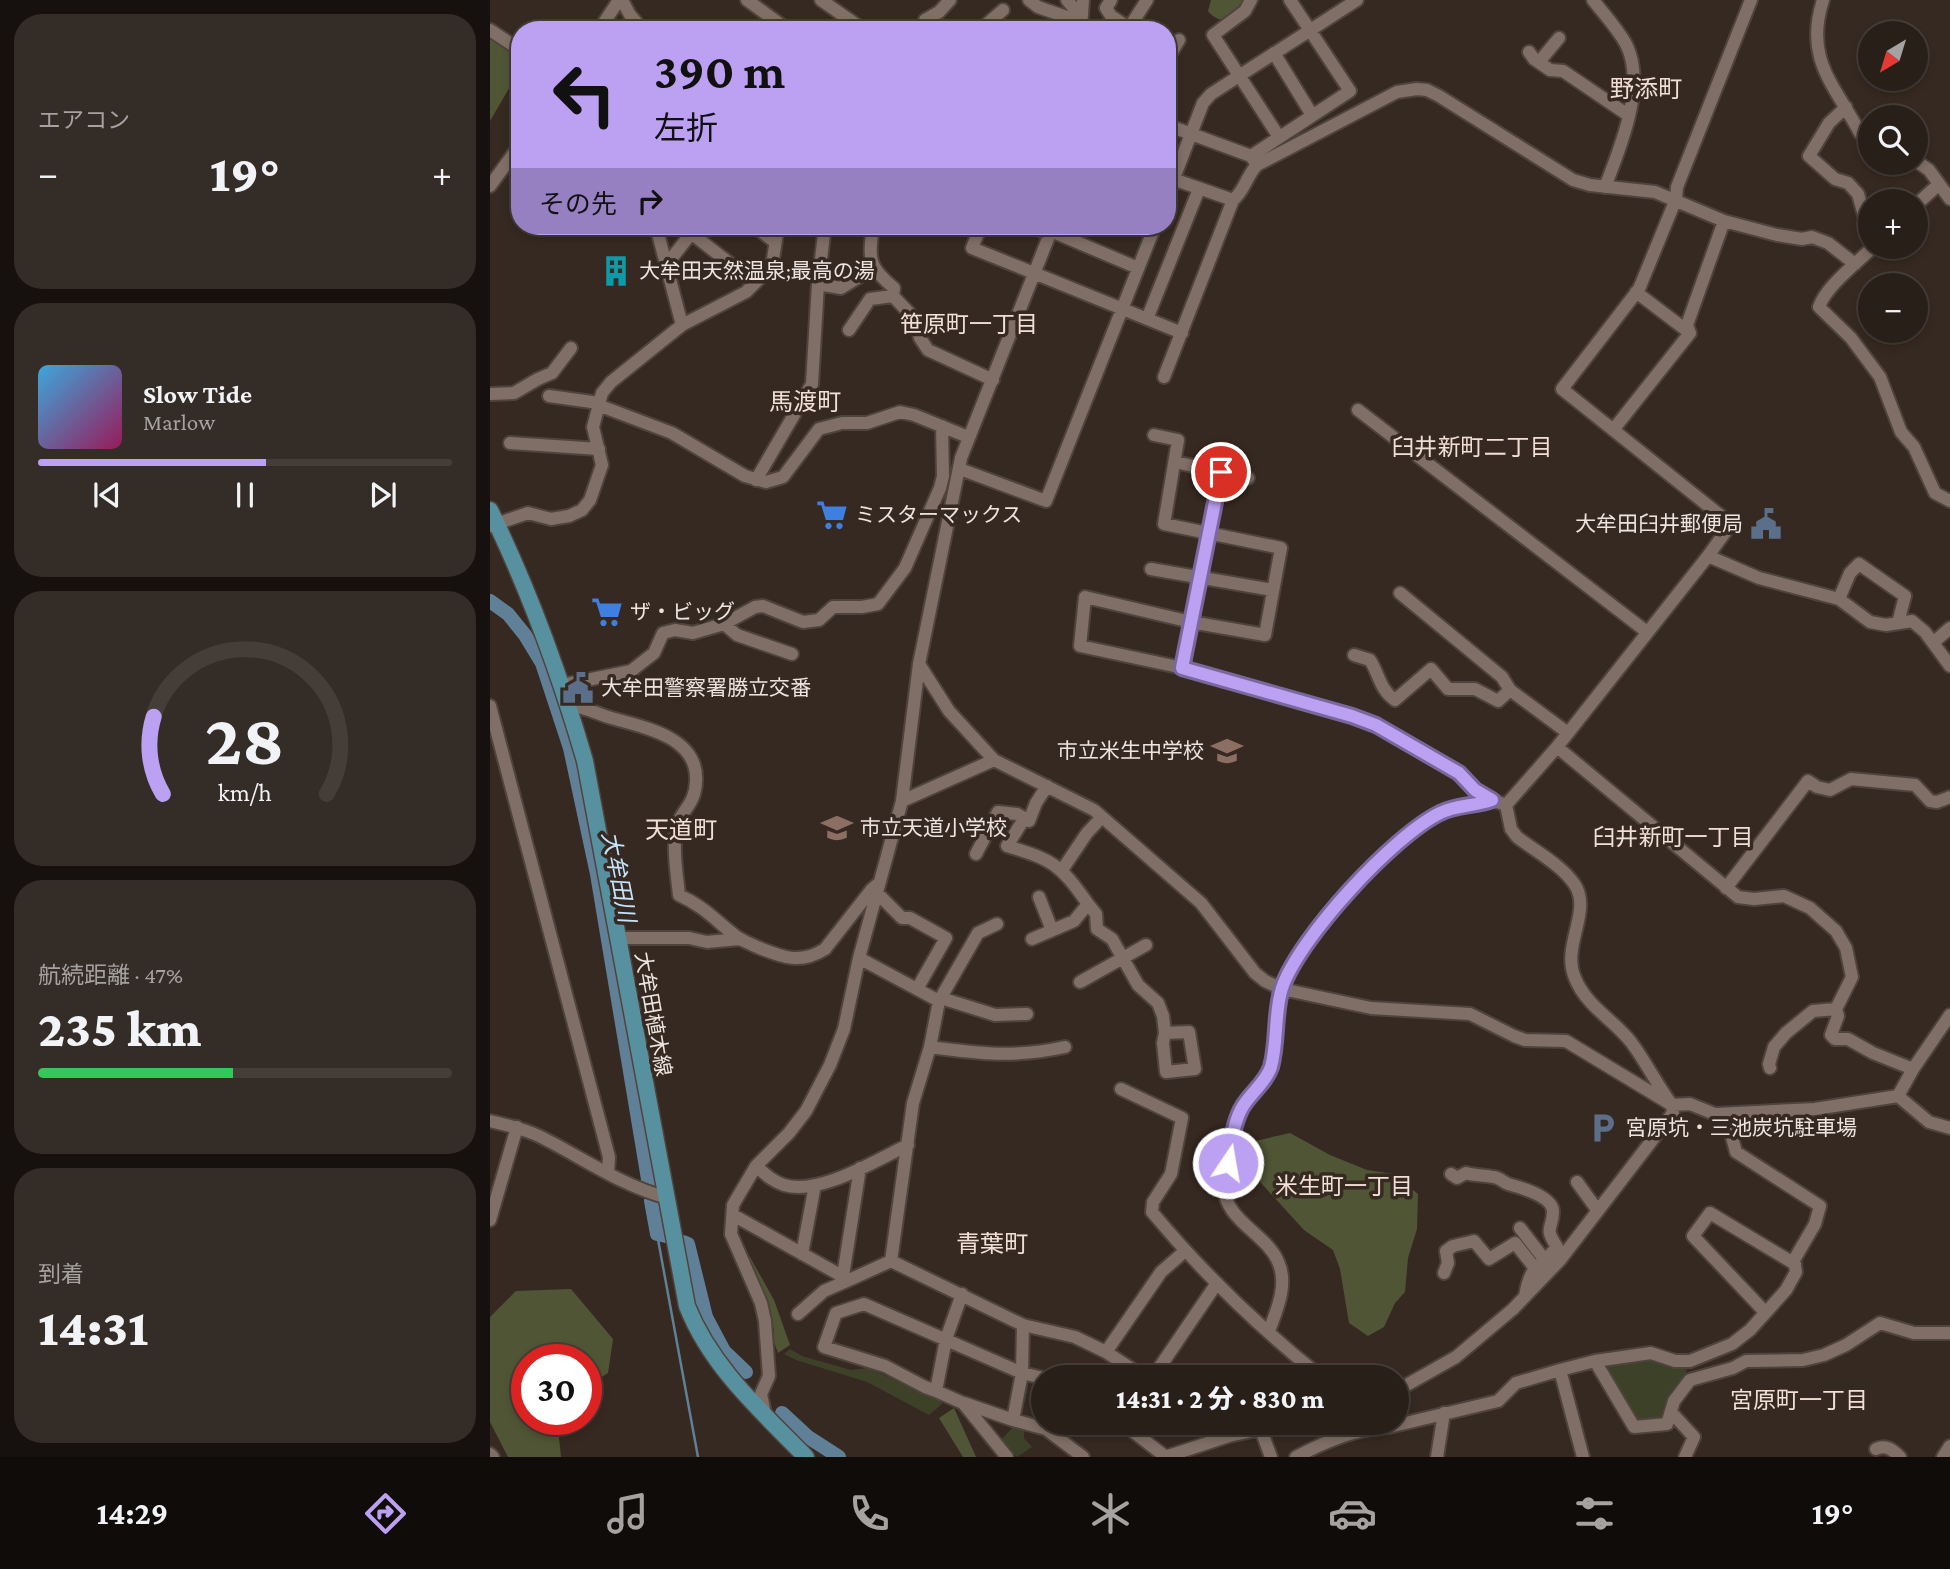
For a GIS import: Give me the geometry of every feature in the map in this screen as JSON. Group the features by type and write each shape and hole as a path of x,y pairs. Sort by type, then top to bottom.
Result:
{"main road":[{"name":"大牟田植木線","path":"492,520 562,685 586,761 687,1306 696,1331 729,1377 806,1457"}],"street":[{"path":"605,21 620,0 635,21"},
{"path":"747,0 776,21"},
{"path":"821,0 845,21"},
{"path":"926,21 950,0"},
{"path":"1029,0 1038,7 1076,21"},
{"path":"1067,0 1080,21"},
{"path":"1081,21 1083,0"},
{"path":"1111,0 1107,8 1111,16 1118,21"},
{"path":"1135,21 1147,0"},
{"path":"1251,0 1245,11 1213,35 1279,137"},
{"path":"1164,377 1233,201 1254,160 1279,137 1350,91 1290,0"},
{"path":"1176,167 1203,103 1211,94 1357,0"},
{"path":"1593,0 1627,47 1634,93 1605,187"},
{"path":"1506,804 1557,747 1731,524 1562,389 1636,292 1676,199 1677,187 1751,0"},
{"path":"1823,0 1817,18 1819,60 1858,129"},
{"path":"990,21 1003,10"},
{"path":"490,30 511,44"},
{"path":"1539,62 1559,38"},
{"path":"1176,45 1179,40"},
{"path":"1529,52 1550,70 1563,71 1628,115"},
{"path":"1274,54 1312,116"},
{"path":"1176,128 1254,160 1384,97 1417,89 1440,96 1573,180 1605,187 1655,192 1724,221 1777,235 1801,239 1812,237 1828,243 1856,264"},
{"path":"1846,107 1829,123 1809,156 1835,179 1848,183 1858,194"},
{"path":"490,186 511,157"},
{"path":"1928,169 1950,199"},
{"path":"1176,180 1233,201"},
{"path":"1928,194 1939,184"},
{"path":"1147,319 1199,188"},
{"path":"1614,430 1689,333 1688,325 1724,221"},
{"path":"659,235 681,325"},
{"path":"667,264 686,235"},
{"path":"698,235 755,283"},
{"path":"766,235 775,242"},
{"path":"492,520 528,513 551,519 569,516 582,510 590,500 602,465 593,426 602,393 611,382 681,325 746,292 772,266 776,235"},
{"path":"757,480 812,384 824,235"},
{"path":"818,284 841,288 859,277 870,263 872,235"},
{"path":"977,235 972,248 1182,333"},
{"path":"765,1414 761,1394 769,1376 765,1321 761,1303 731,1234 733,1205 757,1166 789,1133 821,1084 844,1030 859,958 902,801 919,664 960,468 968,437 1049,235"},
{"path":"1062,235 1138,268"},
{"path":"960,468 1046,501 1151,235"},
{"path":"1861,259 1831,287 1819,307 1851,338 1880,377 1901,432 1914,447 1935,493 1950,500"},
{"path":"870,263 879,276 894,288 893,296"},
{"path":"1636,292 1689,333"},
{"path":"849,330 870,299 893,296"},
{"path":"893,296 915,319 920,338 928,350 993,380"},
{"path":"490,394 514,393 552,373 571,348"},
{"path":"549,396 598,404 672,433 757,480 766,482 783,477 819,429 842,423 867,423 900,412 968,437"},
{"path":"1359,410 1647,632"},
{"path":"562,685 631,671 653,653 663,633 675,630 692,633 724,624 755,607 763,606 803,622 819,620 833,607 878,604 910,559 940,488 943,477 943,426"},
{"path":"1154,435 1178,440 1164,524 1281,548 1265,635 1191,622 1085,597 1080,646 1182,668 1352,716 1376,725 1459,773 1475,790 1492,800 1506,804"},
{"path":"510,443 600,449"},
{"path":"1175,462 1248,478"},
{"path":"1182,668 1221,472"},
{"path":"1708,556 1759,578 1839,599 1870,622 1886,625 1912,621 1925,632 1950,666"},
{"path":"1839,599 1850,573 1859,564 1905,596 1898,623"},
{"path":"1151,569 1273,590"},
{"path":"1400,593 1502,677 1510,690 1568,733"},
{"path":"724,624 737,635 792,654"},
{"path":"1933,643 1950,628"},
{"path":"1354,655 1370,660 1379,683 1395,700 1431,668 1448,688 1475,689 1498,701 1510,690"},
{"path":"919,664 949,711 994,760 1079,801 1102,817 1201,903 1255,973 1282,989 1371,1008 1470,1014 1514,1037 1525,1040 1566,1041 1672,1105 1690,1104 1727,1119 1736,1152 1820,1206 1815,1224 1794,1260 1796,1272 1786,1290 1750,1330 1732,1344 1690,1361 1675,1361 1651,1353 1595,1361 1516,1383 1497,1401 1409,1422"},
{"path":"569,705 581,706 613,719 665,734 687,754 695,767 697,781 693,801 677,825 679,895 709,911 739,939 783,958 802,958 818,953 825,949 872,889 878,888"},
{"path":"490,706 493,735 510,778 609,1157 607,1173"},
{"path":"1557,747 1738,897 1754,900 1784,896 1810,908 1836,931 1846,948 1852,977 1836,1009 1838,1016 1831,1035 1835,1039 1848,1039 1873,1053 1913,1069"},
{"path":"902,801 994,760"},
{"path":"1726,888 1808,781 1817,787 1830,790 1851,779 1915,785 1930,801 1937,802 1950,797"},
{"path":"976,854 998,812 1017,814 1029,821 1036,803 1048,786"},
{"path":"1269,1331 1279,1305 1282,1280 1279,1264 1267,1247 1234,1213 1226,1197 1224,1184 1237,1121 1243,1107 1270,1068 1282,989 1295,963 1340,902 1396,843 1414,828 1443,811 1492,800"},
{"path":"1409,1384 1457,1357 1492,1329 1525,1297 1560,1259 1596,1209 1672,1117 1672,1105 1630,1041 1590,1002 1574,976 1570,951 1581,905 1579,895 1566,875 1517,837 1511,829 1506,804"},
{"path":"1062,870 1087,833 1102,817"},
{"path":"1024,820 1007,846 1043,857 1062,870 1096,914 1097,929 1112,939 1138,985 1157,1003 1163,1016 1165,1033"},
{"path":"878,888 901,918 910,918 946,938 917,989"},
{"path":"1038,897 1052,930"},
{"path":"1032,939 1074,922 1088,904"},
{"path":"891,1261 913,1103 930,1048 940,1000 978,933 997,924"},
{"path":"618,938 690,938 707,942 739,939"},
{"path":"1080,982 1146,945"},
{"path":"859,958 940,1000 995,1015 1027,1014"},
{"path":"1770,1069 1774,1047 1786,1033 1813,1011 1836,1009"},
{"path":"1898,1096 1950,1015"},
{"path":"930,1048 989,1055 1031,1054 1065,1047"},
{"path":"1121,1089 1182,1118 1171,1174 1153,1202 1152,1212 1217,1283 1307,1365"},
{"path":"1716,1114 1815,1110 1898,1096 1929,1122 1950,1128"},
{"path":"490,1121 540,1136 630,1185 668,1198"},
{"path":"490,1220 516,1127"},
{"path":"757,1166 770,1179 785,1186 815,1185 860,1168 908,1145"},
{"path":"846,1278 860,1168"},
{"path":"1451,1174 1457,1178 1466,1173 1480,1177 1496,1177 1507,1184 1520,1186 1550,1204 1553,1211 1548,1227 1550,1237 1557,1247 1539,1263 1527,1281 1525,1297"},
{"path":"1577,1182 1596,1209"},
{"path":"802,1254 815,1185"},
{"path":"1579,1224 1596,1209"},
{"path":"1765,1312 1693,1236 1710,1213 1795,1264"},
{"path":"733,1215 846,1278"},
{"path":"1520,1228 1539,1263"},
{"path":"1444,1273 1448,1263 1446,1251 1453,1246 1474,1241 1489,1259 1515,1243 1539,1263"},
{"path":"1106,1352 1161,1272 1185,1251"},
{"path":"797,1314 824,1291 846,1278 891,1261 1023,1325 1075,1338 1106,1352 1126,1365"},
{"path":"1161,1365 1217,1283"},
{"path":"936,1391 946,1339 962,1294"},
{"path":"1031,1375 864,1304 836,1313 824,1347 886,1366 963,1403 1045,1429 1083,1457"},
{"path":"1595,1361 1634,1427 1667,1424 1674,1401 1690,1380 1746,1362 1803,1360 1824,1354 1846,1345 1880,1323 1914,1333 1950,1333"},
{"path":"1013,1420 1022,1373 1023,1325"},
{"path":"1560,1370 1583,1457"},
{"path":"963,1403 1007,1457"},
{"path":"1671,1412 1694,1437 1685,1457"},
{"path":"1437,1457 1444,1413"},
{"path":"1138,1435 1165,1457 1234,1435"},
{"path":"1263,1435 1271,1457"},
{"path":"1296,1457 1346,1435"},
{"path":"1876,1449 1882,1446 1890,1448 1900,1457"},
{"path":"1943,1457 1950,1446"}],"green space":[{"path":"1211,0 1260,0 1234,18 1221,19 1208,11"},
{"path":"490,31 511,41 511,85 490,121"},
{"path":"1290,1133 1330,1155 1367,1170 1394,1174 1418,1194 1417,1229 1408,1258 1405,1292 1395,1303 1384,1327 1368,1336 1349,1323 1340,1269 1333,1250 1304,1230 1250,1171 1251,1142"},
{"path":"750,1257 774,1300 790,1345 778,1353 774,1342 774,1329 747,1259"},
{"path":"571,1289 613,1339 608,1373 602,1377 602,1344 511,1344 511,1435 559,1435 561,1457 508,1457 490,1422 490,1317 516,1291"},
{"path":"790,1349 802,1356 851,1370 868,1368 942,1401 942,1404 929,1415 867,1382 784,1354"},
{"path":"1653,1357 1688,1365 1670,1410 1654,1421 1637,1421 1606,1367"},
{"path":"954,1408 976,1457 963,1457 939,1418"},
{"path":"1013,1427 1024,1428 1024,1438 1032,1447 1017,1457 1001,1440"}],"waterway":[{"name":"大牟田川","path":"490,601 508,614 542,663 570,748 597,874 649,1185"},
{"name":"大牟田川","path":"651,1201 657,1234 666,1236"},
{"path":"657,1234 698,1457"},
{"name":"大牟田川","path":"683,1242 688,1244 706,1317 724,1351 746,1372"},
{"name":"大牟田川","path":"782,1413 808,1437 839,1457"}],"place":[{"name":"大牟田天然温泉;最高の湯","path":"616,271"},
{"name":"ミスターマックス","path":"832,515"},
{"name":"大牟田臼井郵便局","path":"1766,524"},
{"name":"ザ・ビッグ","path":"607,612"},
{"name":"大牟田警察署勝立交番","path":"578,688"},
{"name":"市立米生中学校","path":"1227,751"},
{"name":"市立天道小学校","path":"837,828"},
{"name":"宮原坑・三池炭坑駐車場","path":"1603,1128"}],"district":[{"name":"野添町","path":"1646,89"},
{"name":"笹原町一丁目","path":"969,324"},
{"name":"馬渡町","path":"805,402"},
{"name":"臼井新町二丁目","path":"1472,447"},
{"name":"天道町","path":"681,830"},
{"name":"臼井新町一丁目","path":"1673,837"},
{"name":"米生町一丁目","path":"1344,1186"},
{"name":"青葉町","path":"992,1244"},
{"name":"宮原町一丁目","path":"1799,1400"}],"route":[{"path":"1221,472 1182,668 1376,725 1459,773 1475,790 1492,800 1480,805 1443,811 1414,828 1396,843 1340,902 1312,939 1295,963 1282,989 1270,1068 1243,1107 1237,1121 1228,1163"}]}
